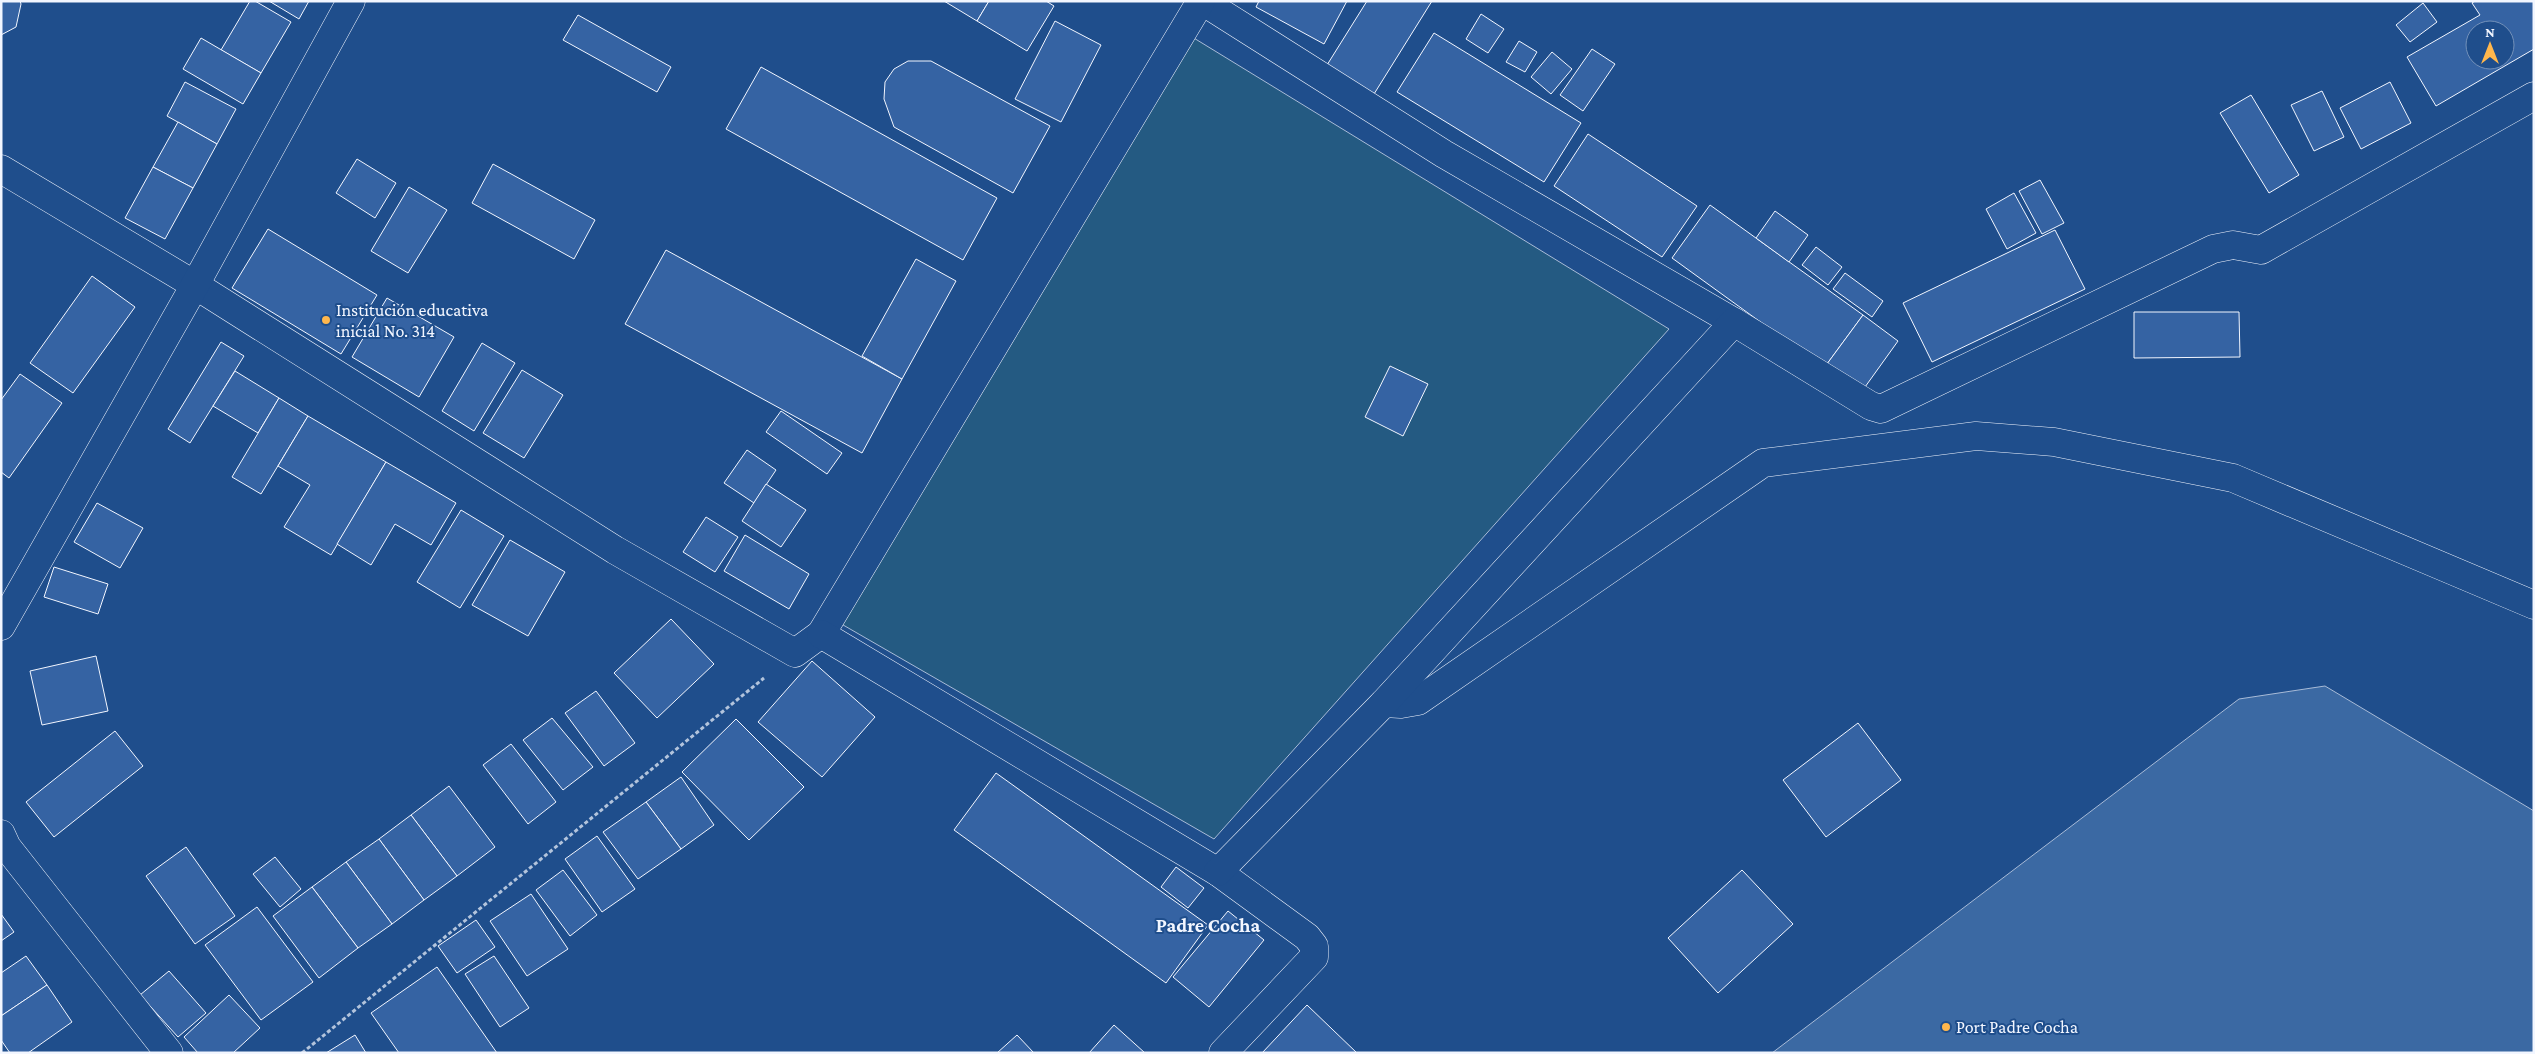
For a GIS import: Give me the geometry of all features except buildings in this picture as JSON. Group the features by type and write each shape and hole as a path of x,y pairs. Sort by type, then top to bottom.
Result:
{"street":[{"path":"1,626 195,285 351,1"},
{"path":"1,169 195,285 616,550 795,653 821,634 1202,1 1444,154 1734,322 1871,406 1886,407 2213,249 2233,245 2261,250 2534,96"},
{"path":"1218,872 1384,703 1734,322"},
{"path":"1384,703 1401,704 1418,701 1763,463 1976,436 2054,442 2233,478 2534,605"},
{"path":"821,634 1218,872 1307,937 1314,946 1314,957 1223,1053"},
{"path":"3,843 169,1053"}],"path":[{"path":"302,1053 795,653"}],"shaded area":[{"path":"1184,32 1669,329 1214,839 831,618"},
{"path":"2325,686 2534,811 2534,1053 1772,1053 2239,699"}],"place":[{"name":"Institución educativa inicial No. 314","path":"326,320"},
{"name":"Port Padre Cocha","path":"1946,1027"}],"district":[{"name":"Padre Cocha","path":"1208,925"}]}
